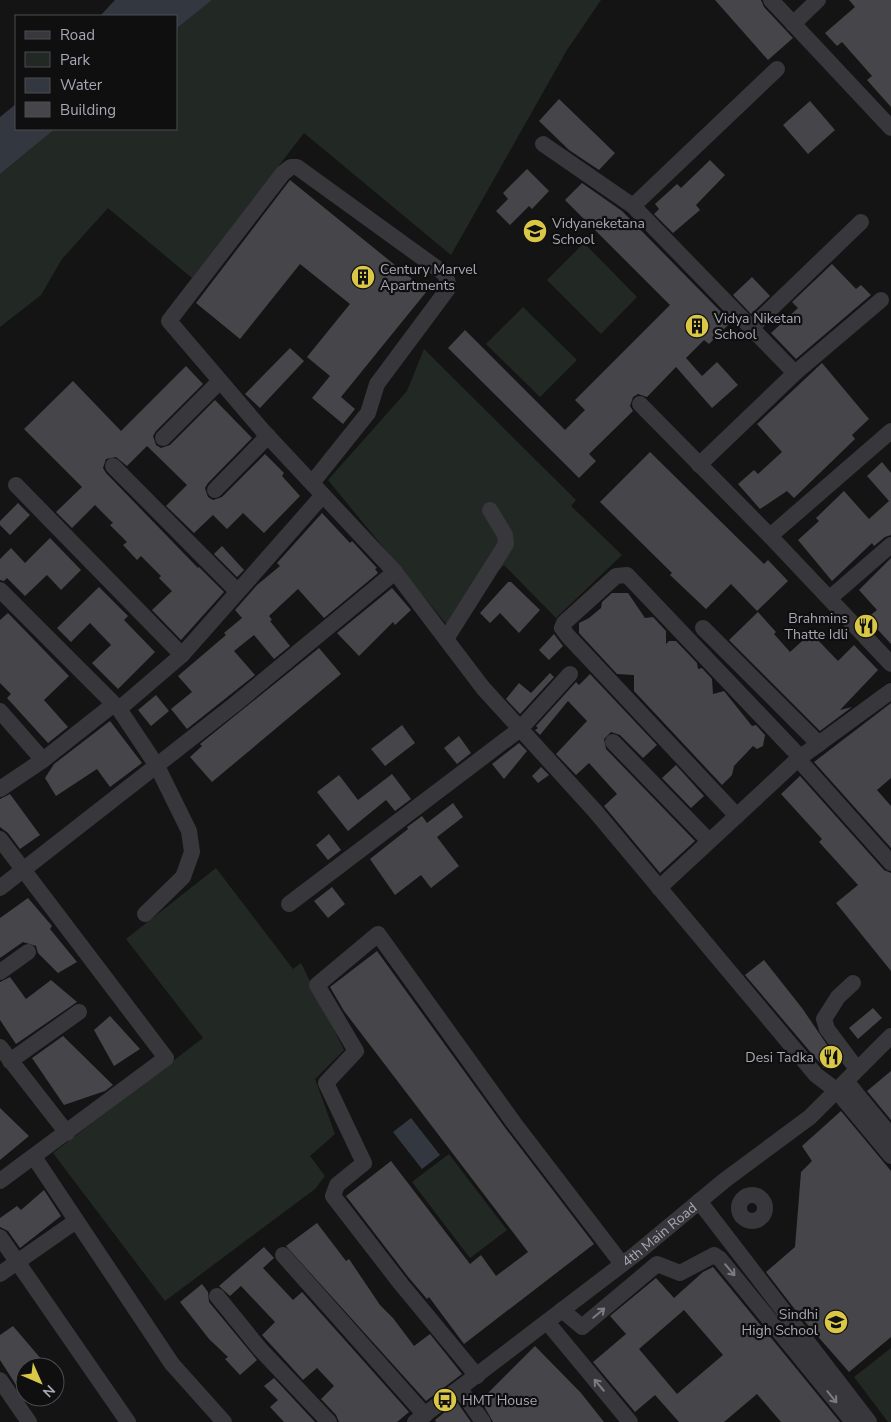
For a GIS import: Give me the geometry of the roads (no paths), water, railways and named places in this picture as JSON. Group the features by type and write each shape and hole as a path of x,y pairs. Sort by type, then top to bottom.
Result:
{"street":[{"path":"771,0 891,128"},
{"path":"793,24 818,0"},
{"path":"633,206 777,69"},
{"path":"543,144 633,206 795,373"},
{"path":"0,789 116,707 182,655 237,591 318,489 368,413 378,384 447,290 448,283 445,274 297,167 290,167 283,172 169,321 268,436 318,489 395,572 483,688 659,888 816,1076 846,1080 891,1136"},
{"path":"751,328 861,222"},
{"path":"699,464 795,373 881,300"},
{"path":"163,438 220,380"},
{"path":"640,404 830,598 891,664"},
{"path":"770,536 891,431"},
{"path":"215,490 268,436"},
{"path":"113,466 237,591"},
{"path":"16,484 182,655"},
{"path":"446,639 506,544 505,534 490,510"},
{"path":"830,598 891,546"},
{"path":"0,888 158,766 395,572"},
{"path":"737,816 562,628 564,623 616,576 627,575 800,759 891,863"},
{"path":"0,590 116,707 158,766 189,831 192,852 184,877 145,914"},
{"path":"702,628 818,744"},
{"path":"289,904 520,729 570,674"},
{"path":"659,888 800,759 891,691"},
{"path":"0,711 43,760"},
{"path":"613,742 710,841"},
{"path":"0,839 22,871 166,1058 0,1181"},
{"path":"477,1376 333,1196 337,1185 364,1163 326,1083 356,1051 317,985 378,934 514,1123 622,1264"},
{"path":"0,972 28,952"},
{"path":"853,983 838,997 824,1019 826,1029 846,1080 891,1156"},
{"path":"67,1133 5,1054 79,1012"},
{"name":"4th Main Road","path":"420,1418 548,1322 725,1180 810,1118 891,1036"},
{"path":"34,1156 172,1364 224,1422"},
{"path":"725,1180 743,1198"},
{"path":"699,1201 869,1422"},
{"path":"0,1274 76,1221"},
{"path":"0,1237 128,1422"},
{"path":"562,1310 578,1326 582,1327 657,1264 680,1273 714,1255 720,1259 756,1302 853,1422"},
{"path":"283,1256 420,1418"},
{"path":"217,1296 260,1349 329,1422"},
{"path":"548,1322 630,1422"},
{"path":"0,1380 29,1422"},
{"path":"460,1389 483,1422"}],"water":[{"path":"115,0 212,0 178,27 178,15 101,15"},
{"path":"15,105 15,130 54,130 0,174 0,117"},
{"path":"411,1118 440,1155 422,1169 393,1132"}],"place":[{"name":"Vidyaneketana School","path":"535,231"},
{"name":"Century Marvel Apartments","path":"363,277"},
{"name":"Vidya Niketan School","path":"697,326"},
{"name":"Brahmins Thatte Idli","path":"866,626"},
{"name":"Desi Tadka","path":"831,1057"},
{"name":"Sindhi High School","path":"836,1322"},
{"name":"HMT House","path":"445,1400"}]}
